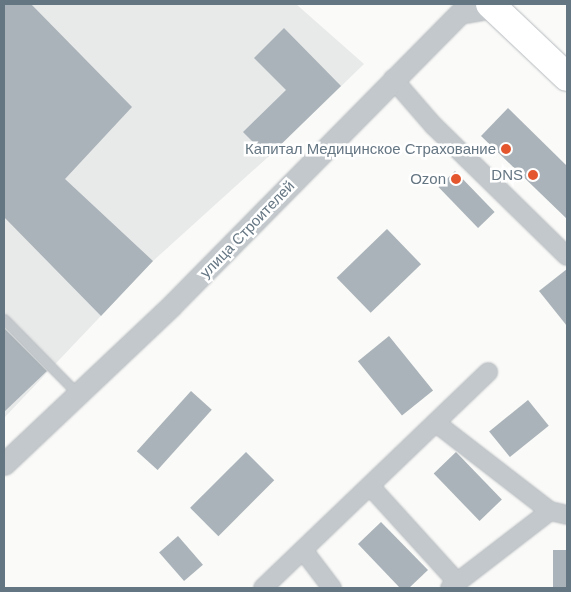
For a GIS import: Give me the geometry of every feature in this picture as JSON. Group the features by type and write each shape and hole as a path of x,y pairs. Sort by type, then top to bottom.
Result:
{"main road":[{"path":"497,5 567,77"}],"street":[{"name":"улица Строителей","path":"4,464 172,305 460,13 497,5"},
{"path":"393,79 433,125 567,256"},
{"path":"263,588 488,372"},
{"path":"436,423 550,511 567,515"},
{"path":"370,486 454,585 550,511"},
{"path":"303,550 332,588"}],"lane":[{"path":"4,319 77,393"}],"shaded area":[{"path":"4,4 296,4 364,64 268,157 153,261 4,418"}],"building":[{"path":"4,4 31,4 132,107 65,179 153,261 101,316 4,217"},
{"path":"284,28 341,86 268,157 243,132 286,90 254,58"},
{"path":"508,108 567,166 567,219 481,136"},
{"path":"455,171 495,212 478,228 438,187"},
{"path":"387,229 421,264 371,313 337,278"},
{"path":"567,269 567,326 539,291"},
{"path":"4,328 47,371 4,412"},
{"path":"389,336 433,390 402,416 358,361"},
{"path":"191,391 212,410 158,470 137,451"},
{"path":"528,400 549,426 510,457 489,431"},
{"path":"246,452 274,480 218,536 190,508"},
{"path":"456,452 502,499 480,521 434,474"},
{"path":"381,522 428,570 409,588 400,588 358,544"},
{"path":"178,536 203,565 184,581 159,552"},
{"path":"553,550 567,550 567,588 553,588"}],"place":[{"name":"Капитал Медицинское Страхование","path":"506,149"},
{"name":"DNS","path":"533,175"},
{"name":"Ozon","path":"456,179"}]}
